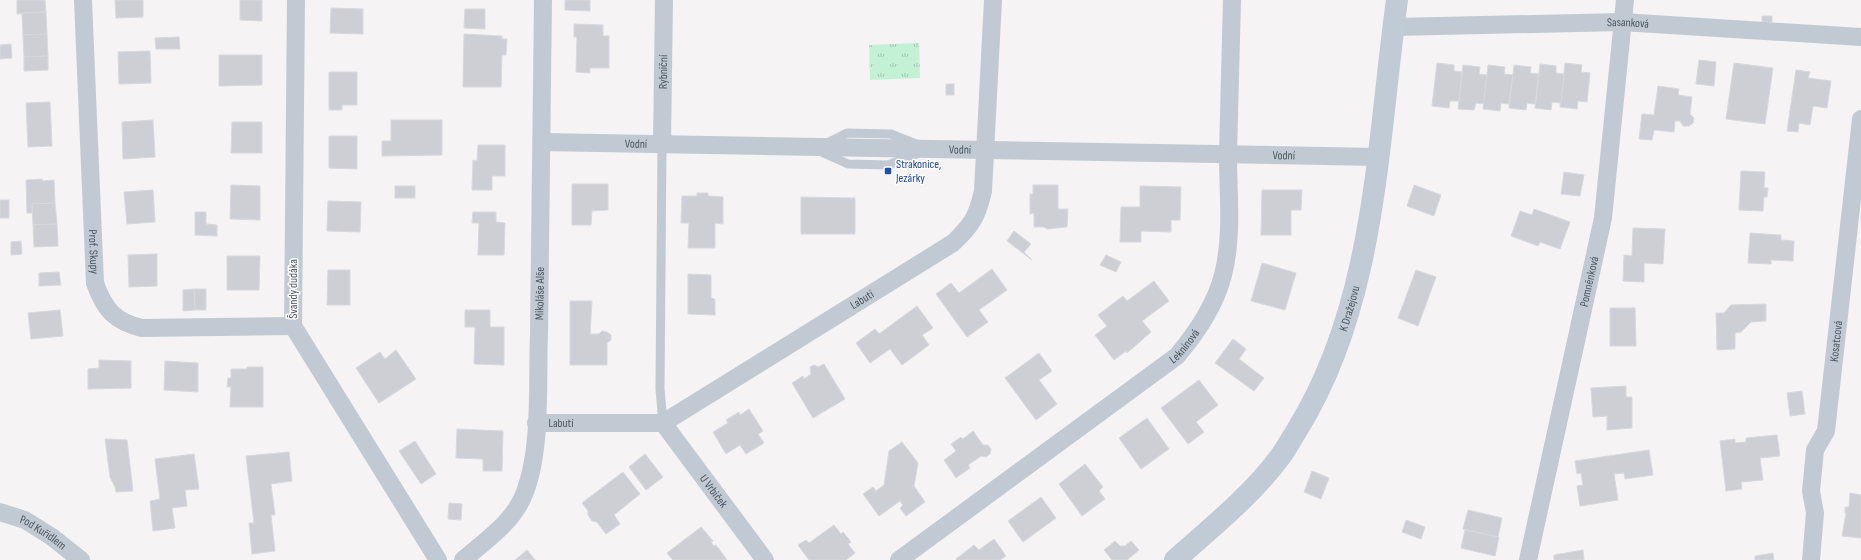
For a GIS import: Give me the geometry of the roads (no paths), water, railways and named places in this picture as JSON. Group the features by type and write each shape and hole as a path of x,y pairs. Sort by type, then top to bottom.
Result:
{"street":[{"name":"Prof. Skupy","path":"83,0 95,283 100,298 109,311 123,322 142,328 293,326"},
{"name":"Švandy dudáka","path":"296,0 293,326 438,560"},
{"name":"Mikoláše Alše","path":"463,560 510,519 518,507 530,475 536,423 542,142 543,0"},
{"name":"Rybniční","path":"662,144 664,0"},
{"name":"Labutí","path":"536,423 663,423 953,243 968,229 978,212 983,191 993,0"},
{"name":"Leknínová","path":"899,560 1177,356 1195,334 1211,306 1223,275 1229,240 1228,154 1232,0"},
{"name":"K Dražejovu","path":"1175,560 1242,501 1280,457 1312,405 1335,355 1354,298 1379,157 1397,0"},
{"name":"Pomněnková","path":"1528,560 1603,218 1625,0"},
{"name":"Sasanková","path":"1394,27 1622,22 1861,37"},
{"name":"Kosatcová","path":"1811,560 1815,513 1811,491 1815,450 1826,431 1861,119"},
{"name":"Vodní","path":"542,142 1379,157"},
{"name":"U Vrbiček","path":"663,423 765,560"},
{"name":"Pod Kuřidlem","path":"0,512 25,520 52,537 81,560"}],"lane":[{"path":"662,144 660,389 663,423"}],"place":[{"name":"Strakonice, Jezárky","path":"888,171"}]}
